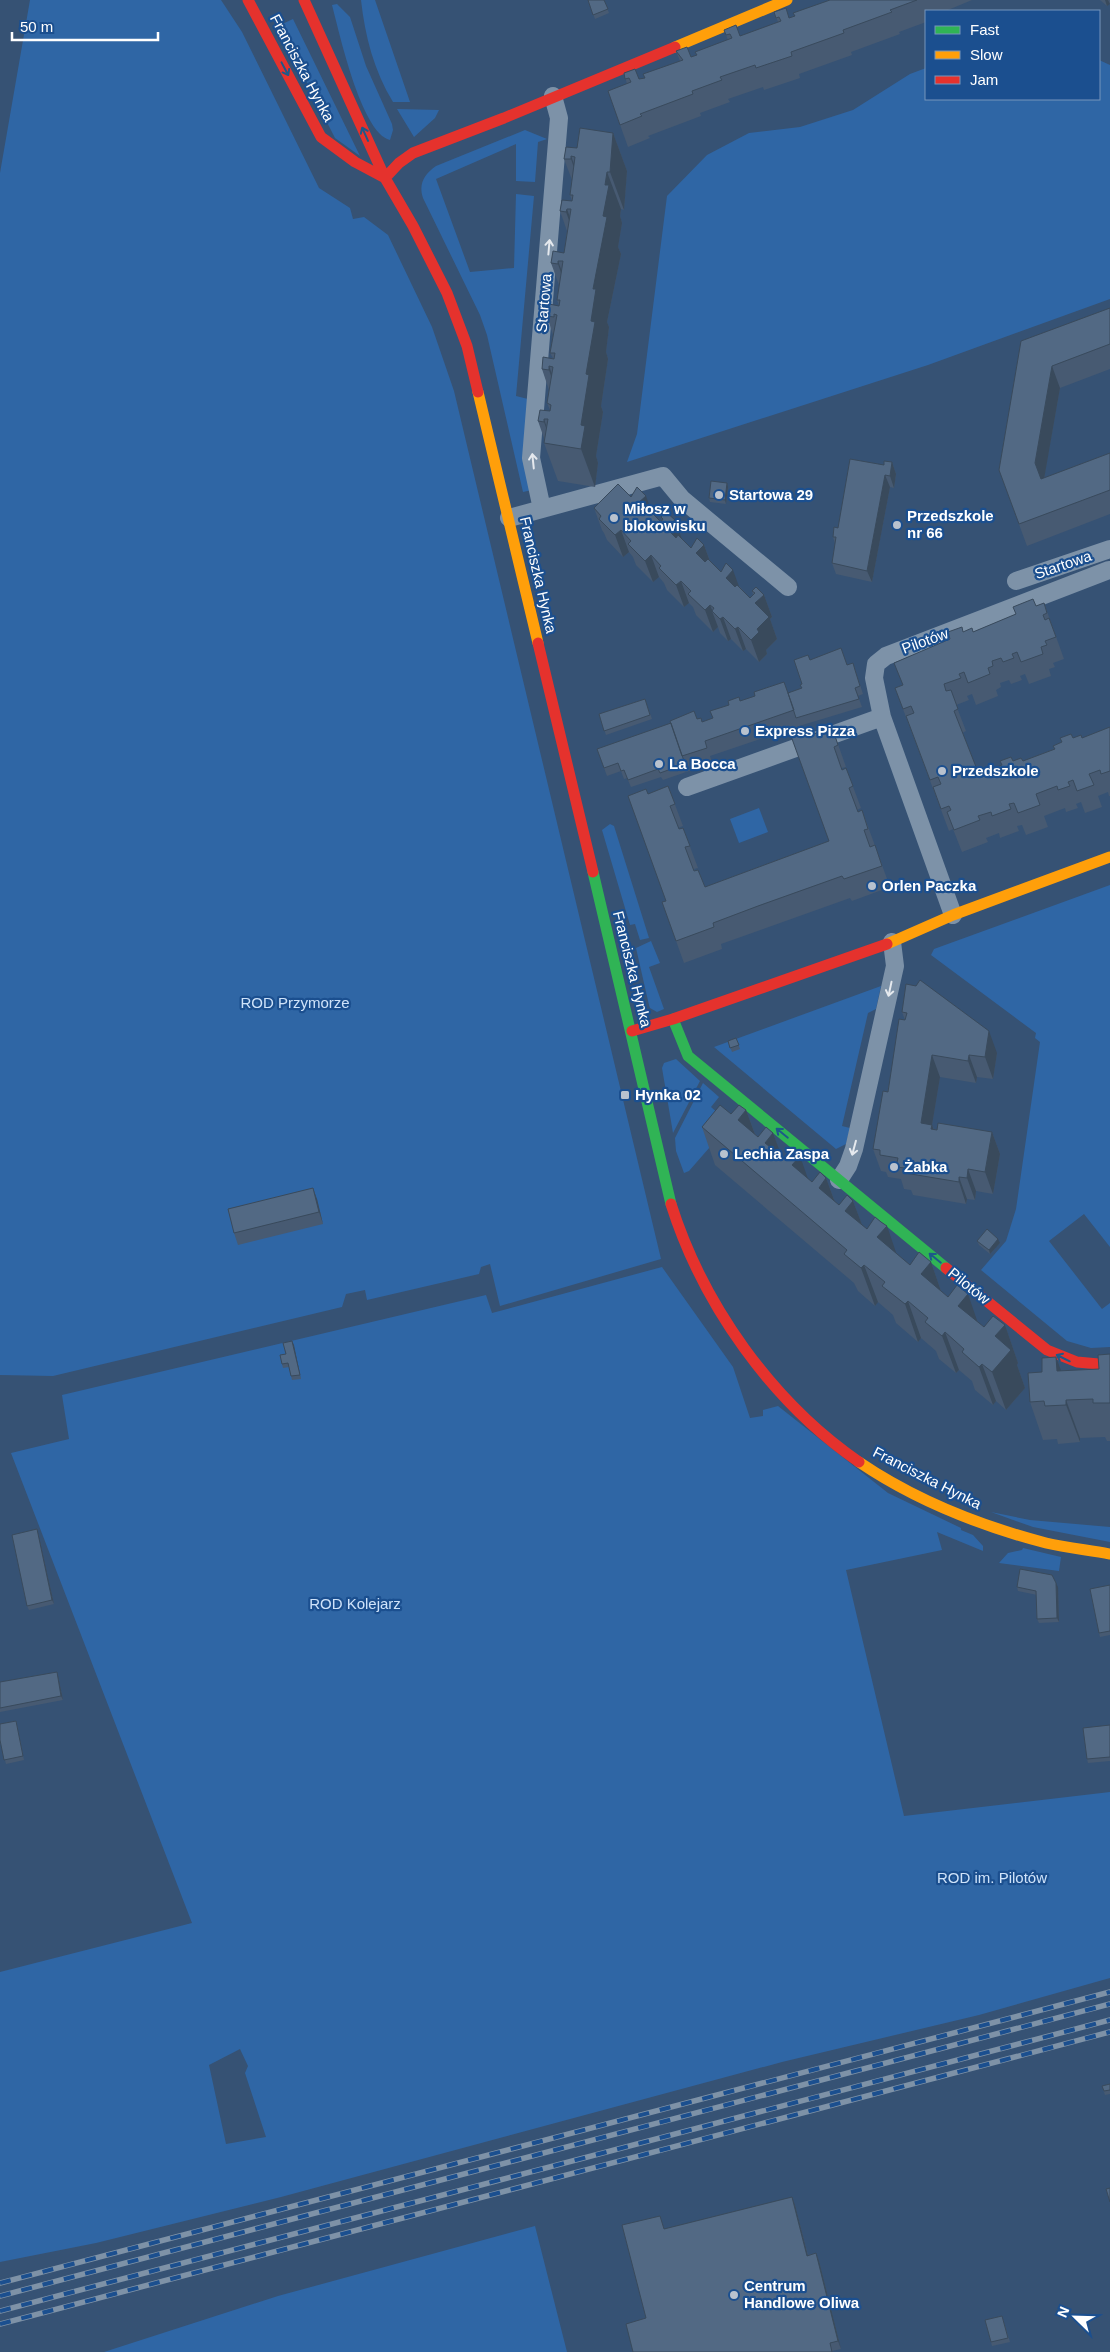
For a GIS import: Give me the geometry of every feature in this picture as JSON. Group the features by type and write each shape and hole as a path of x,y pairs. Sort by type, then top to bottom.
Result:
{"street":[{"name":"Franciszka Hynka","path":"248,0 322,136 355,162 385,178"},
{"path":"385,178 399,163 413,153 787,0"},
{"name":"Franciszka Hynka","path":"307,2 385,178 413,226 458,318 467,346 609,942 632,1031 662,1167 684,1239 705,1282 729,1323 760,1366 797,1410 846,1452 883,1476 998,1529 1048,1544 1110,1554"},
{"name":"Startowa","path":"542,509 531,458 559,118 553,96"},
{"path":"509,518 663,476 682,499 788,587"},
{"name":"Startowa","path":"1016,581 1110,549"},
{"name":"Pilotów","path":"953,915 882,716 874,678 876,664 886,656 1109,570"},
{"path":"687,787 882,716"},
{"path":"632,1031 673,1019 892,942 953,915 1110,857"},
{"path":"839,1180 848,1166 854,1149 883,1022 895,966 892,942"},
{"name":"Pilotów","path":"673,1019 688,1056 1047,1350 1074,1363 1088,1366 1110,1365"}],"green space":[{"name":"ROD Przymorze","path":"30,0 221,0 242,32 319,188 350,208 353,219 364,217 388,235 432,327 454,391 661,1259 500,1306 490,1264 481,1267 479,1274 367,1300 365,1290 346,1294 342,1307 53,1376 0,1375 0,173"},
{"path":"361,0 375,0 410,102 393,102 386,90 371,53"},
{"path":"337,4 350,17 366,66 392,124 393,130 390,140 379,133 361,101 346,57 332,5"},
{"path":"293,19 360,156 335,138 278,26"},
{"path":"1100,60 1110,65 1110,299 928,365 627,462 637,434 667,196 707,155 749,133 800,127 853,110 910,74 925,68 925,100 1100,100"},
{"path":"397,109 439,110 435,118 414,137"},
{"path":"525,130 547,139 538,142 535,182 516,181 516,144 436,179 470,272 514,268 516,194 534,196 516,396 528,399 532,490 523,492 487,335 480,315 423,198 421,188 426,176 436,166"},
{"path":"759,808 768,832 739,843 730,819"},
{"path":"610,824 614,826 649,938 640,940 635,924 630,925 602,830"},
{"path":"1110,885 1110,1247 1084,1214 1049,1241 1102,1309 1110,1303 1110,1347 1091,1348 1067,1341 981,1270 1006,1241 1016,1209 1040,1042 1035,1038 1036,1033 931,955 934,949"},
{"path":"651,941 660,963 649,967 664,1009 657,1012 650,1008 649,1005 636,948"},
{"path":"881,986 876,1009 868,1013 842,1126 850,1128 846,1144 836,1149 714,1047"},
{"path":"676,1059 700,1081 673,1133 662,1068 664,1063"},
{"path":"703,1083 719,1097 711,1107 730,1124 689,1171 684,1173 676,1151 675,1138"},
{"path":"662,1267 733,1367 750,1418 763,1416 763,1410 778,1406 888,1493 973,1535 983,1546 983,1551 937,1532 942,1550 846,1570 904,1816 1110,1792 1110,1978 979,2015 782,2062 281,2197 96,2243 0,2262 0,1972 192,1923 11,1453 69,1439 62,1395 486,1295 492,1313","holes":["240,2049 248,2066 245,2073 266,2137 226,2144 209,2065"]},
{"path":"991,1512 1030,1520 1110,1527 1110,1542 1033,1527"},
{"path":"1023,1548 1061,1557 1059,1571 999,1563 1008,1553 1022,1550"},
{"path":"535,2226 567,2352 104,2352 278,2296"}],"building":[{"path":"588,0 604,0 608,9 593,15"},
{"path":"830,0 917,0 890,10 892,12 843,30 844,33 791,52 792,56 756,68 755,65 720,77 722,80 692,91 693,94 640,114 642,116 620,125 608,91 631,82 629,78 625,79 624,73 635,69 639,79 645,78 643,74 683,60 676,51 687,47 691,57 697,55 695,52 732,38 730,34 726,35 724,30 736,25 740,36 781,21 779,17 776,18 774,12 786,8 789,18 795,16 793,13"},
{"path":"580,128 613,133 610,172 607,172 605,185 609,185 603,216 607,217 593,289 596,289 591,321 595,322 586,374 589,375 581,425 585,426 581,449 544,443 548,419 544,419 544,422 538,421 540,410 550,411 551,405 547,403 553,367 549,366 549,370 542,369 543,357 554,359 555,353 550,353 557,315 554,314 554,317 547,316 549,304 559,306 560,300 557,300 563,261 558,261 558,264 551,263 553,251 564,253 571,209 567,209 566,212 560,211 562,200 572,201 573,195 570,195 575,157 571,156 571,159 564,159 566,147 577,148"},
{"path":"1110,308 1110,344 1052,366 1035,463 1041,479 1110,453 1110,490 1019,524 999,470 1021,341"},
{"path":"850,459 884,465 884,461 892,462 890,476 885,475 867,571 832,563 836,537 833,537 834,527 838,528"},
{"name":"Startowa 29","path":"711,481 727,483 725,500 709,498"},
{"path":"618,484 631,497 637,487 646,496 638,503 646,511 648,509 661,522 663,519 661,517 666,512 675,520 666,528 676,538 678,535 691,548 697,538 704,545 696,553 705,562 708,559 721,572 726,563 733,570 726,578 735,587 737,585 750,598 755,593 752,591 756,587 764,595 755,603 769,617 757,629 759,632 751,640 738,627 735,629 723,617 720,619 712,611 714,608 710,605 705,610 688,594 691,591 681,581 676,585 659,568 661,566 651,555 645,561 628,544 631,541 621,530 615,535 599,519 601,516 594,508"},
{"path":"1033,599 1036,606 1044,603 1047,613 1043,615 1045,620 1049,618 1056,637 1045,641 1047,645 1041,647 1043,654 1021,662 1017,652 1012,654 1014,658 1003,662 1001,658 992,661 993,666 988,668 990,674 968,683 964,672 959,674 961,678 944,684 946,691 951,690 958,709 954,711 980,777 995,772 994,768 1002,765 1000,761 1011,757 1013,761 1021,758 1023,761 1055,749 1053,746 1062,742 1060,738 1071,734 1073,738 1081,735 1082,738 1110,727 1110,771 1101,774 1100,770 1089,774 1094,785 1077,791 1073,780 1068,782 1070,786 1058,790 1057,786 1036,794 1040,805 1018,813 1014,803 1009,804 1011,809 992,816 991,812 978,816 980,820 954,830 947,812 951,810 949,806 941,809 933,787 941,784 938,777 930,780 906,716 914,713 911,706 903,709 895,688 903,685 894,663 950,639 948,632 962,627 963,632 972,628 973,632 1016,614 1013,607"},
{"path":"841,648 847,665 853,663 860,686 855,688 859,699 796,718 788,693 802,688 800,685 802,684 794,660 808,655 810,660"},
{"path":"784,682 794,710 705,741 707,748 682,756 670,721 694,711 697,719 701,718 702,722 713,718 710,711 729,705 728,701 739,697 740,701 755,696 754,692"},
{"path":"645,699 650,715 604,731 599,714"},
{"path":"671,723 685,764 660,773 658,769 628,780 624,770 621,771 618,763 604,768 597,749"},
{"path":"832,727 838,745 834,747 842,770 846,768 853,786 849,788 858,812 862,810 868,829 864,830 870,847 875,845 882,866 844,879 842,876 758,906 713,923 714,927 676,941 662,902 666,901 628,796 646,789 648,794 668,786 675,804 670,806 679,829 683,828 690,846 685,847 694,871 698,870 705,887 829,841 791,736 809,730 811,735"},
{"path":"920,980 989,1031 985,1057 969,1055 968,1061 932,1055 921,1123 932,1125 931,1129 937,1130 938,1123 992,1132 985,1172 968,1169 967,1178 959,1177 959,1182 905,1173 905,1168 896,1167 898,1158 880,1155 880,1150 873,1149 883,1091 888,1092 899,1019 905,1020 907,1013 902,1012 906,984 916,986"},
{"path":"736,1038 739,1045 730,1048 728,1041"},
{"path":"720,1105 731,1114 739,1105 746,1110 738,1120 758,1137 766,1127 773,1133 765,1143 785,1159 793,1150 800,1156 792,1165 812,1182 820,1172 826,1178 819,1188 839,1205 847,1195 853,1201 845,1211 867,1229 875,1217 887,1226 877,1237 910,1265 919,1252 931,1262 921,1274 948,1297 957,1285 968,1294 958,1306 984,1327 993,1316 1005,1325 995,1336 1011,1350 992,1372 982,1364 979,1367 962,1352 964,1349 945,1332 942,1336 925,1322 928,1318 908,1301 905,1304 882,1286 885,1282 864,1265 861,1268 844,1254 847,1250 702,1127"},
{"path":"313,1188 319,1212 234,1233 228,1209"},
{"path":"987,1229 998,1239 989,1250 977,1241"},
{"path":"292,1341 300,1375 291,1376 288,1363 282,1364 280,1355 286,1354 283,1343"},
{"path":"1110,1354 1110,1403 1093,1403 1093,1399 1066,1400 1066,1405 1045,1406 1044,1401 1030,1402 1028,1373 1042,1372 1042,1358 1056,1357 1057,1371 1099,1369 1098,1355"},
{"path":"37,1529 52,1600 27,1606 12,1535"},
{"path":"1020,1569 1052,1575 1056,1583 1057,1618 1037,1619 1036,1591 1017,1587"},
{"path":"1110,1585 1110,1631 1099,1633 1090,1589"},
{"path":"57,1672 61,1696 0,1708 0,1682"},
{"path":"16,1721 23,1756 4,1760 0,1740 0,1724"},
{"path":"1110,1725 1110,1757 1087,1759 1083,1728"},
{"path":"1110,2084 1110,2090 1104,2091 1102,2086"},
{"path":"1110,2188 1110,2202 1106,2189"},
{"name":"Centrum Handlowe Oliwa","path":"792,2197 807,2256 816,2253 838,2341 830,2343 832,2352 633,2352 626,2324 646,2318 622,2225 660,2216 664,2229"},
{"path":"1002,2316 1008,2338 991,2342 985,2320"}],"railway":[{"path":"0,2283 1110,1992"},
{"path":"0,2296 1110,2004"},
{"path":"0,2311 1110,2020"},
{"path":"0,2324 1110,2032"}],"traffic: fast":[{"path":"593,872 671,1204"},
{"path":"673,1019 688,1056 946,1268"}],"traffic: slow":[{"path":"675,47 787,0"},
{"path":"478,392 538,643"},
{"path":"887,944 953,915 1110,857"},
{"path":"859,1462 880,1476 926,1500 997,1529 1046,1543 1110,1554"}],"traffic: jam":[{"path":"248,0 321,137 355,162 385,178"},
{"path":"304,0 385,178 413,226 447,293 467,346 478,392"},
{"path":"385,178 399,163 413,153 504,118 675,47"},
{"path":"538,643 593,872"},
{"path":"632,1031 673,1019 887,944"},
{"path":"671,1204 685,1242 702,1278 744,1348 797,1411 827,1438 859,1462"},
{"path":"946,1268 1047,1350 1077,1362 1110,1365"}],"place":[{"name":"Startowa 29","path":"719,495"},
{"name":"Miłosz w blokowisku","path":"614,518"},
{"name":"Przedszkole nr 66","path":"897,525"},
{"name":"Express Pizza","path":"745,731"},
{"name":"La Bocca","path":"659,764"},
{"name":"Przedszkole","path":"942,771"},
{"name":"Orlen Paczka","path":"872,886"},
{"name":"Hynka 02","path":"625,1095"},
{"name":"Lechia Zaspa","path":"724,1154"},
{"name":"Żabka","path":"894,1167"},
{"name":"Centrum Handlowe Oliwa","path":"734,2295"}],"park label":[{"name":"ROD Kolejarz","path":"355,1604"},
{"name":"ROD im. Pilotów","path":"992,1878"}]}
